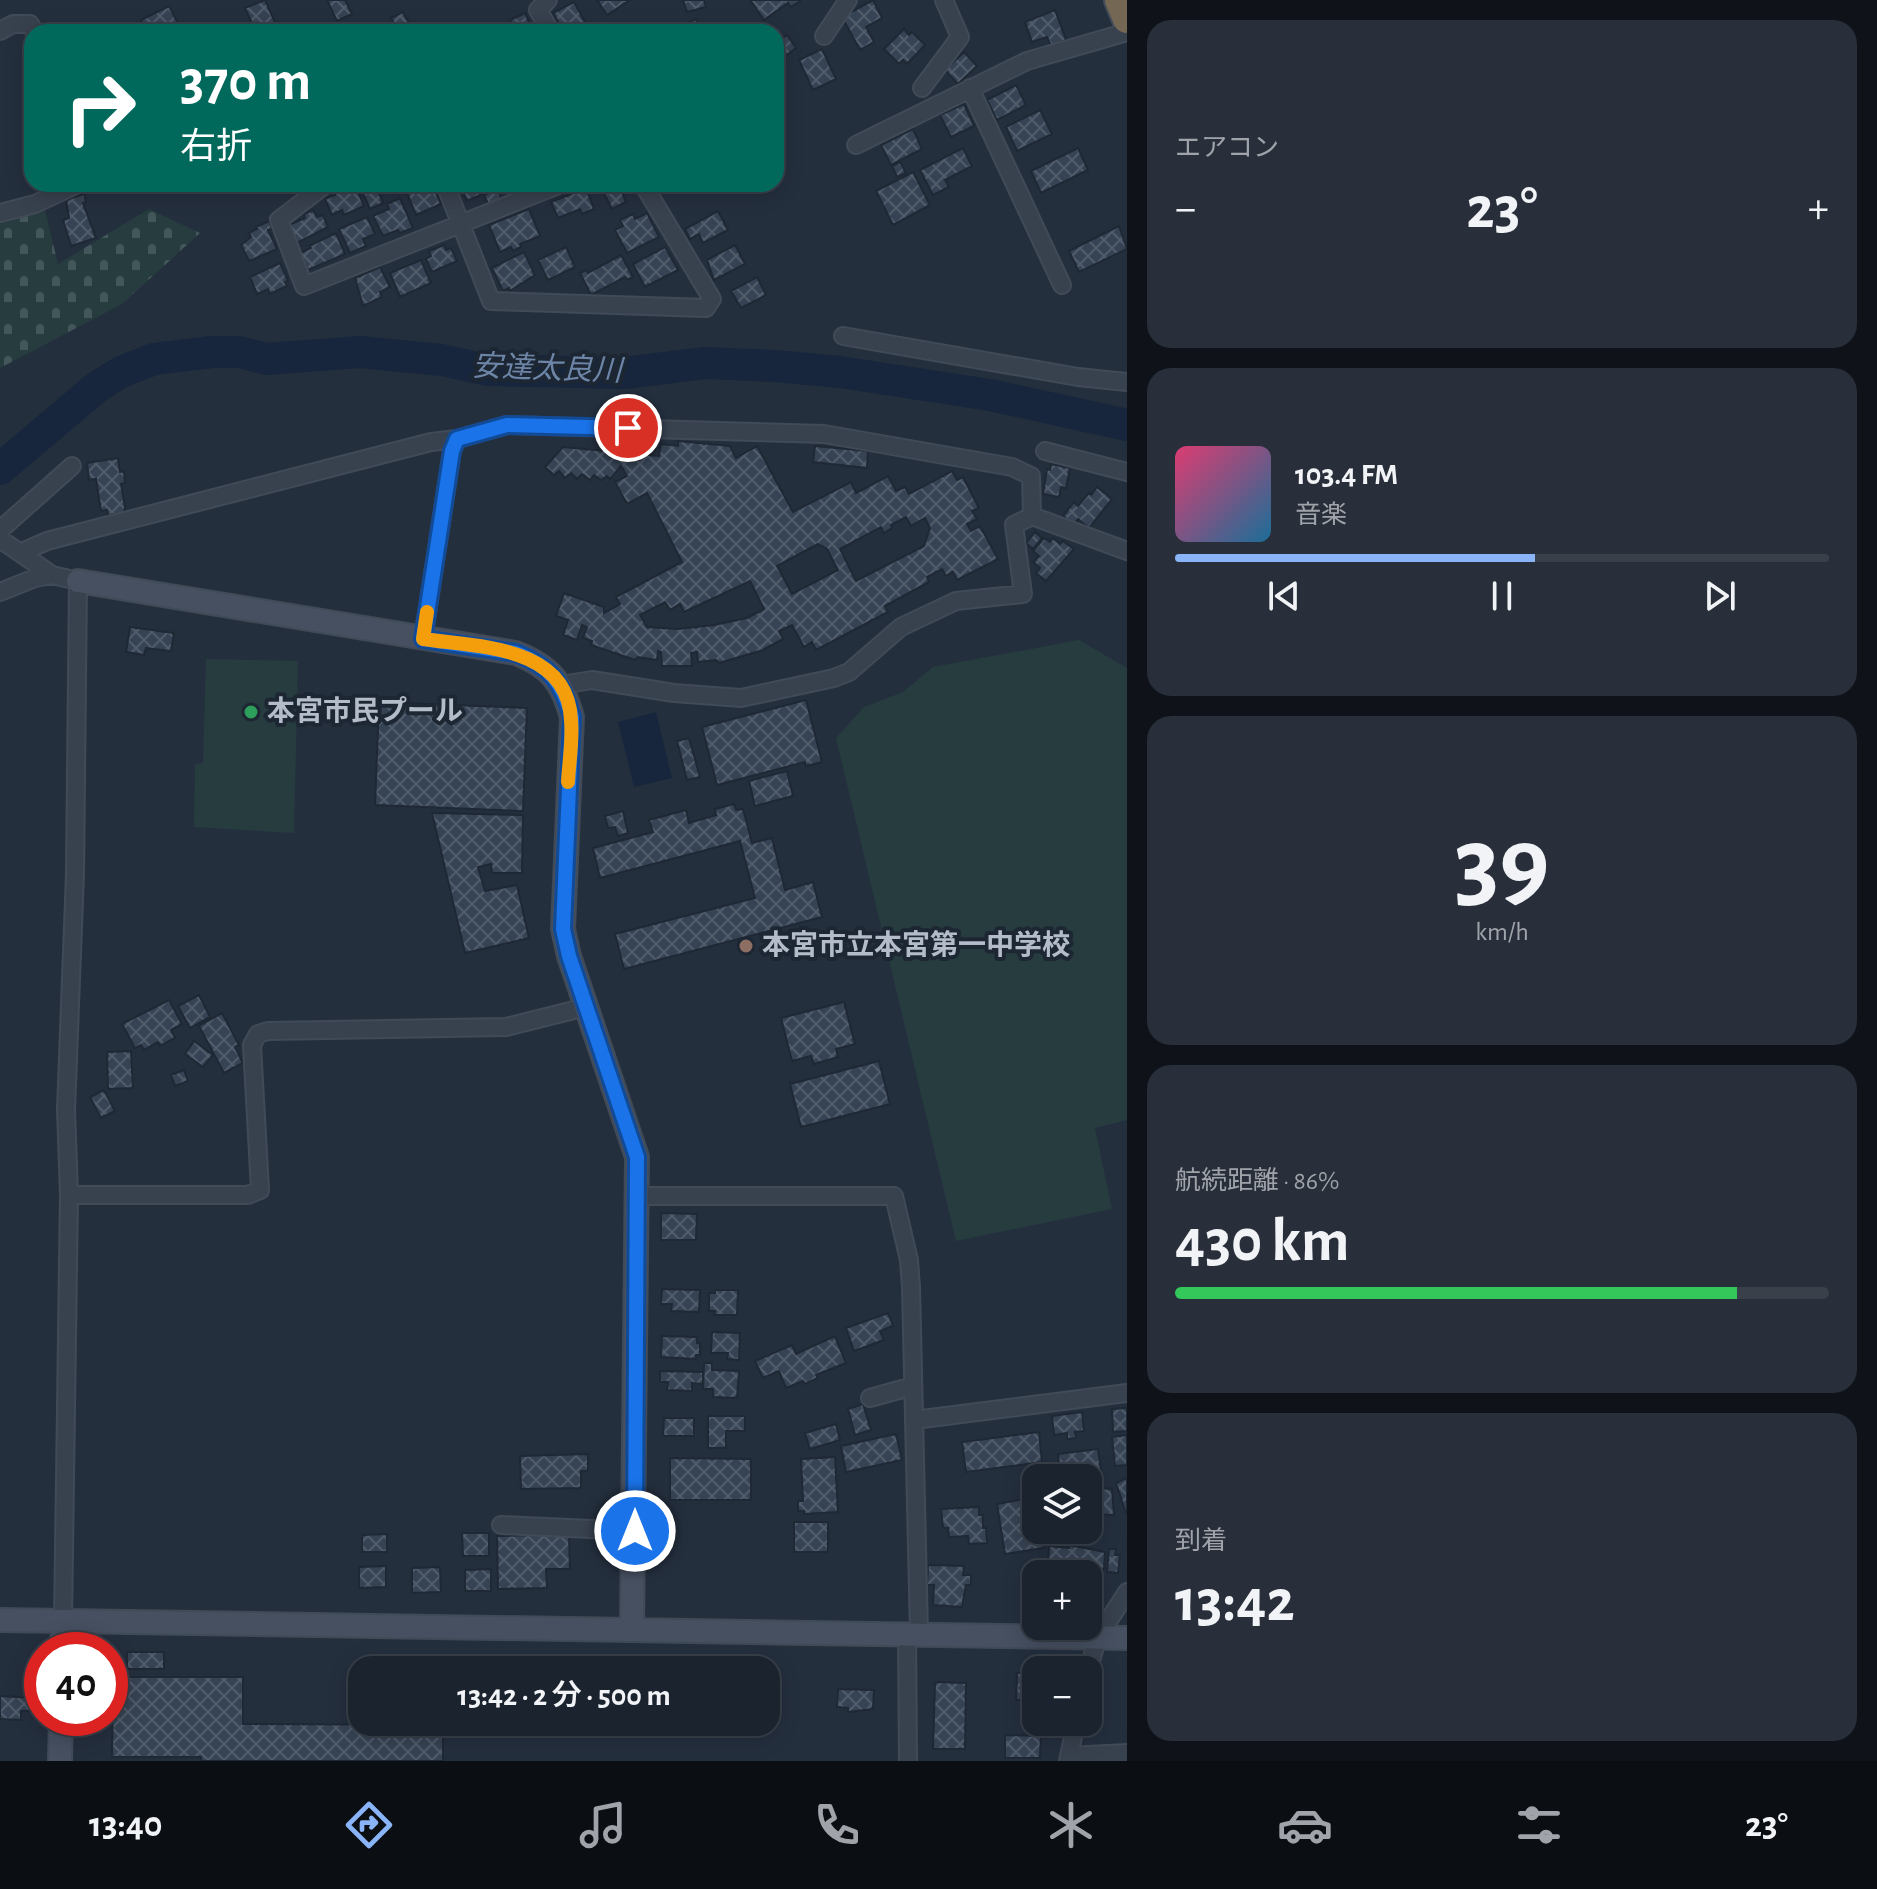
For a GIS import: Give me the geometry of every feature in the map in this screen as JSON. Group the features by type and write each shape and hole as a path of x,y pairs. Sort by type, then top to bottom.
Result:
{"highway":[{"path":"1119,0 1127,19"}],"street":[{"path":"546,24 538,10 548,0"},
{"path":"824,36 848,0"},
{"path":"922,88 960,37 944,0"},
{"path":"0,31 13,24 24,24"},
{"path":"856,145 1027,61 1127,32"},
{"path":"970,88 1062,285"},
{"path":"0,213 35,204 61,192"},
{"path":"316,192 279,220 304,286 540,192"},
{"path":"448,192 491,301 706,308 712,299 648,192"},
{"path":"843,336 1078,377 1127,382"},
{"path":"20,553 47,541 507,425 824,434 1020,470 1031,476 1032,516"},
{"path":"423,639 452,451 457,439"},
{"path":"1045,451 1127,472"},
{"path":"0,530 72,466"},
{"path":"561,685 592,680 674,693 741,698 834,678 849,672 901,627 956,601 1023,594 1014,525 1032,516 1127,551"},
{"path":"0,539 52,575 516,653 547,668 561,685 572,717 563,929 637,1157 632,1628"},
{"path":"0,592 35,578 52,575"},
{"path":"63,1632 69,1195 66,1110 75,874 78,581"},
{"path":"69,1195 248,1195 260,1190 252,1045 258,1034 268,1031 492,1028 535,1021 586,1007"},
{"path":"637,1196 894,1196 909,1260 914,1420 913,1633 908,1761"},
{"path":"870,1398 913,1386"},
{"path":"914,1420 1127,1393"},
{"path":"501,1525 635,1531"},
{"path":"1102,1631 1127,1592"},
{"path":"0,1620 1022,1635"},
{"path":"1102,1637 1127,1638"},
{"path":"60,1761 61,1736"},
{"path":"1073,1736 1069,1759 1127,1753"}],"green space":[{"path":"149,209 200,233 122,304 0,368 0,222 45,210 58,264"},
{"path":"1079,640 1127,668 1127,1120 1095,1128 1112,1209 956,1241 836,738 864,707 903,692 933,667"},
{"name":"本宮市民プール","path":"206,659 298,661 294,833 194,827 195,764 203,763"}],"water":[{"path":"656,712 672,778 634,787 618,722"}],"building":[{"path":"265,0 276,24 252,24 245,8"},
{"path":"327,0 345,0 352,14 337,21"},
{"path":"597,0 630,0 607,15"},
{"path":"683,0 704,0 706,7 687,12"},
{"path":"750,0 800,1 791,7 788,3 764,20"},
{"path":"873,0 882,18 866,27 874,42 860,50 842,17"},
{"path":"574,2 586,24 559,24 553,13"},
{"path":"169,6 178,24 143,24 141,20"},
{"path":"1055,10 1066,40 1051,46 1047,37 1032,42 1025,22"},
{"path":"403,12 409,23 394,24 391,18"},
{"path":"525,13 530,24 512,24 510,20"},
{"path":"904,29 909,35 912,32 925,45 907,64 903,60 899,64 884,49"},
{"path":"787,35 796,48 784,57 784,37"},
{"path":"822,49 836,79 813,90 799,60"},
{"path":"964,52 977,66 958,84 945,70"},
{"path":"1016,85 1026,105 997,120 987,100"},
{"path":"964,104 974,126 951,137 940,115"},
{"path":"1040,110 1052,134 1017,151 1006,127"},
{"path":"913,129 922,149 891,165 881,145"},
{"path":"963,148 972,166 945,180 949,187 933,195 920,170"},
{"path":"1078,148 1088,170 1041,193 1031,171"},
{"path":"900,162 906,173 897,177 892,166"},
{"path":"913,172 930,205 893,225 876,191"},
{"path":"334,192 358,192 364,206 344,215 342,210 332,215 325,199 335,195"},
{"path":"363,192 381,192 383,203 370,209"},
{"path":"436,192 441,204 416,215 407,193"},
{"path":"463,192 487,192 467,201"},
{"path":"498,192 502,200 489,206 484,195"},
{"path":"576,192 588,192 594,209 582,214 580,209 558,218 551,202"},
{"path":"604,192 628,192 623,195 626,202 612,209"},
{"path":"84,194 86,202 83,203 96,238 71,246 63,220 69,218 66,200"},
{"path":"400,198 413,228 383,236 373,216 389,209 387,204"},
{"path":"529,209 540,236 520,244 521,247 513,251 511,247 500,252 489,225"},
{"path":"313,210 317,217 323,215 328,227 297,243 289,225 305,218 304,214"},
{"path":"718,211 728,230 703,243 699,234 690,239 685,229"},
{"path":"647,213 659,237 627,253 615,230 623,226 620,220 633,214 635,219"},
{"path":"367,217 375,234 363,239 366,246 350,253 339,229"},
{"path":"269,221 272,229 268,230 277,249 249,261 241,245 251,237 249,233 256,227"},
{"path":"1119,226 1127,249 1079,272 1069,251"},
{"path":"336,233 345,254 308,270 300,253"},
{"path":"444,245 446,250 451,248 457,261 432,272 426,259 431,256 429,251"},
{"path":"735,245 745,264 714,280 707,260"},
{"path":"566,247 575,267 548,280 538,260"},
{"path":"665,247 678,270 645,287 633,264"},
{"path":"524,252 535,275 510,291 509,288 503,291 492,268"},
{"path":"621,255 633,277 627,280 625,277 591,295 580,273 586,270 588,273"},
{"path":"421,260 431,283 400,297 390,273"},
{"path":"280,263 288,281 285,282 287,286 270,294 268,289 257,294 250,277"},
{"path":"380,267 390,287 380,292 382,297 363,306 355,278"},
{"path":"757,277 766,295 741,308 731,291"},
{"path":"678,441 730,446 736,458 757,446 793,512 851,482 856,493 888,476 896,491 905,487 909,494 952,471 957,480 963,477 979,508 972,511 977,519 967,524 971,531 980,526 998,559 957,580 953,572 946,576 942,569 927,577 929,582 885,606 888,612 816,650 812,642 804,647 792,625 779,631 783,639 763,650 719,663 716,660 698,662 697,652 691,653 692,666 662,666 661,652 658,651 657,660 638,657 635,660 591,645 592,641 583,638 587,627 582,625 577,640 563,635 568,620 556,616 564,593 604,607 604,613 620,604 616,597 682,562 647,493 627,504 615,482 627,476 621,466 610,479 607,476 601,480 594,475 590,480 582,474 577,479 571,473 565,478 559,471 554,475 545,467 563,447 659,456 661,444 678,446","holes":["906,517 911,526 925,518 930,528 924,546 856,581 840,549 881,527 884,533","818,544 827,549 838,570 792,594 777,566","750,581 764,609 747,618 678,629 647,627 640,615 665,602 670,610 680,604 684,612"]},
{"path":"815,446 868,451 867,468 813,462"},
{"path":"118,458 120,472 124,471 125,483 121,484 124,513 108,515 107,510 101,511 96,479 89,480 87,463"},
{"path":"1051,464 1070,468 1066,488 1061,487 1059,497 1043,494 1047,469 1050,470"},
{"path":"1097,487 1112,499 1089,528 1078,519 1074,525 1063,516 1074,502 1078,506"},
{"path":"1035,532 1042,538 1033,549 1026,543"},
{"path":"1044,538 1050,542 1053,538 1060,544 1063,541 1074,549 1046,581 1036,573 1040,568 1033,562 1039,556 1033,551"},
{"path":"130,627 174,633 171,651 146,648 144,655 126,652"},
{"path":"806,700 822,762 806,766 805,762 717,785 702,727"},
{"path":"379,702 527,708 523,811 375,805"},
{"path":"689,738 700,777 687,780 677,741"},
{"path":"787,771 793,796 755,806 749,781"},
{"path":"734,804 736,810 743,809 752,843 772,838 785,890 813,882 822,917 624,969 615,934 755,898 740,841 600,878 593,848 653,832 649,820 686,810 689,823 716,815 715,809"},
{"path":"623,811 628,833 618,836 615,827 608,828 605,816"},
{"path":"432,813 523,815 522,873 492,873 491,864 478,867 485,891 517,885 529,938 465,953"},
{"path":"199,995 210,1017 190,1028 178,1006"},
{"path":"169,1000 182,1024 171,1030 175,1038 160,1046 158,1042 144,1050 141,1045 135,1048 122,1024"},
{"path":"844,1002 855,1044 836,1049 838,1057 814,1064 811,1056 792,1061 781,1018"},
{"path":"222,1013 239,1045 235,1047 243,1063 224,1073 199,1026"},
{"path":"194,1041 213,1055 203,1067 185,1054"},
{"path":"131,1051 133,1088 108,1089 107,1052"},
{"path":"879,1061 890,1104 801,1127 790,1084"},
{"path":"184,1070 188,1081 175,1086 171,1075"},
{"path":"104,1090 115,1111 101,1118 90,1097"},
{"path":"661,1213 697,1214 696,1240 661,1240"},
{"path":"662,1289 700,1290 699,1312 671,1311 672,1304 661,1304"},
{"path":"715,1290 738,1290 737,1315 714,1315 715,1311 709,1311 709,1293 715,1293"},
{"path":"888,1313 893,1326 880,1331 884,1340 854,1351 846,1328"},
{"path":"712,1332 740,1333 739,1360 727,1359 728,1353 711,1353"},
{"path":"662,1336 697,1337 700,1355 696,1355 696,1359 661,1357"},
{"path":"835,1336 846,1363 816,1375 818,1378 805,1384 803,1381 786,1388 779,1371 763,1378 755,1361 792,1345 796,1354"},
{"path":"704,1363 712,1363 712,1370 739,1371 737,1398 713,1397 713,1389 703,1389"},
{"path":"660,1371 703,1372 703,1384 692,1383 692,1391 667,1390 668,1382 660,1382"},
{"path":"863,1404 871,1430 855,1435 848,1409"},
{"path":"1127,1408 1127,1431 1113,1432 1112,1409"},
{"path":"1082,1412 1084,1431 1075,1432 1076,1438 1067,1439 1067,1433 1054,1435 1052,1416"},
{"path":"708,1416 745,1416 745,1431 726,1431 726,1448 708,1448"},
{"path":"664,1418 694,1418 694,1436 663,1436"},
{"path":"836,1424 840,1440 810,1449 805,1433"},
{"path":"1039,1432 1042,1462 966,1472 962,1442"},
{"path":"896,1434 902,1460 846,1472 841,1446"},
{"path":"1127,1435 1127,1465 1115,1466 1112,1437"},
{"path":"1098,1449 1100,1464 1059,1464 1058,1454"},
{"path":"588,1454 588,1471 581,1471 581,1488 521,1489 520,1456"},
{"path":"835,1457 838,1512 804,1514 804,1511 798,1511 798,1501 803,1501 801,1459"},
{"path":"670,1458 751,1459 751,1500 670,1500"},
{"path":"1127,1478 1127,1513 1126,1513 1116,1483"},
{"path":"1102,1488 1112,1489 1114,1515 1102,1514"},
{"path":"1022,1500 1022,1544 1043,1544 1044,1548 1005,1554 997,1504"},
{"path":"979,1507 987,1543 969,1544 968,1536 949,1537 948,1528 943,1528 941,1509"},
{"path":"794,1522 828,1522 828,1552 794,1552"},
{"path":"462,1533 489,1533 489,1556 463,1556"},
{"path":"387,1534 387,1552 362,1552 362,1535"},
{"path":"569,1534 570,1569 546,1569 547,1588 498,1589 497,1536"},
{"path":"1069,1545 1105,1552 1104,1569 1102,1560 1048,1560 1049,1546 1069,1548"},
{"path":"1109,1549 1116,1549 1115,1555 1120,1555 1118,1573 1107,1572"},
{"path":"928,1565 964,1566 963,1575 971,1575 971,1585 966,1585 962,1607 933,1605 934,1585 927,1585"},
{"path":"386,1566 386,1587 359,1588 359,1567"},
{"path":"440,1567 441,1592 412,1593 412,1568"},
{"path":"491,1569 491,1591 465,1591 465,1570"},
{"path":"128,1652 164,1652 164,1669 128,1669"},
{"path":"1017,1673 1022,1673 1022,1700 1016,1700"},
{"path":"128,1677 243,1677 243,1724 348,1725 348,1736 443,1736 443,1761 201,1761 201,1757 112,1757 112,1736 128,1736"},
{"path":"935,1682 966,1683 965,1749 933,1749"},
{"path":"838,1689 874,1690 873,1709 848,1712 848,1708 837,1707"},
{"path":"0,1696 24,1697 21,1720 0,1719"},
{"path":"1005,1735 1041,1736 1040,1758 1005,1758"}],"waterway":[{"name":"安達太良川","path":"0,469 97,387 121,372 154,359 212,352 239,352 267,359 360,352 442,360 487,370 624,373 705,363 775,366 840,372 990,395 1127,425"}],"slow traffic":[{"path":"427,612 423,639 516,653 547,668 561,685 572,717 568,782"}],"place":[{"name":"本宮市民プール","path":"251,712"},
{"name":"本宮市立本宮第一中学校","path":"746,946"}],"route":[{"path":"628,428 507,425 457,439 452,451 423,639 516,653 529,658 547,668 561,685 572,717 563,929 569,956 637,1157 635,1531"}]}
